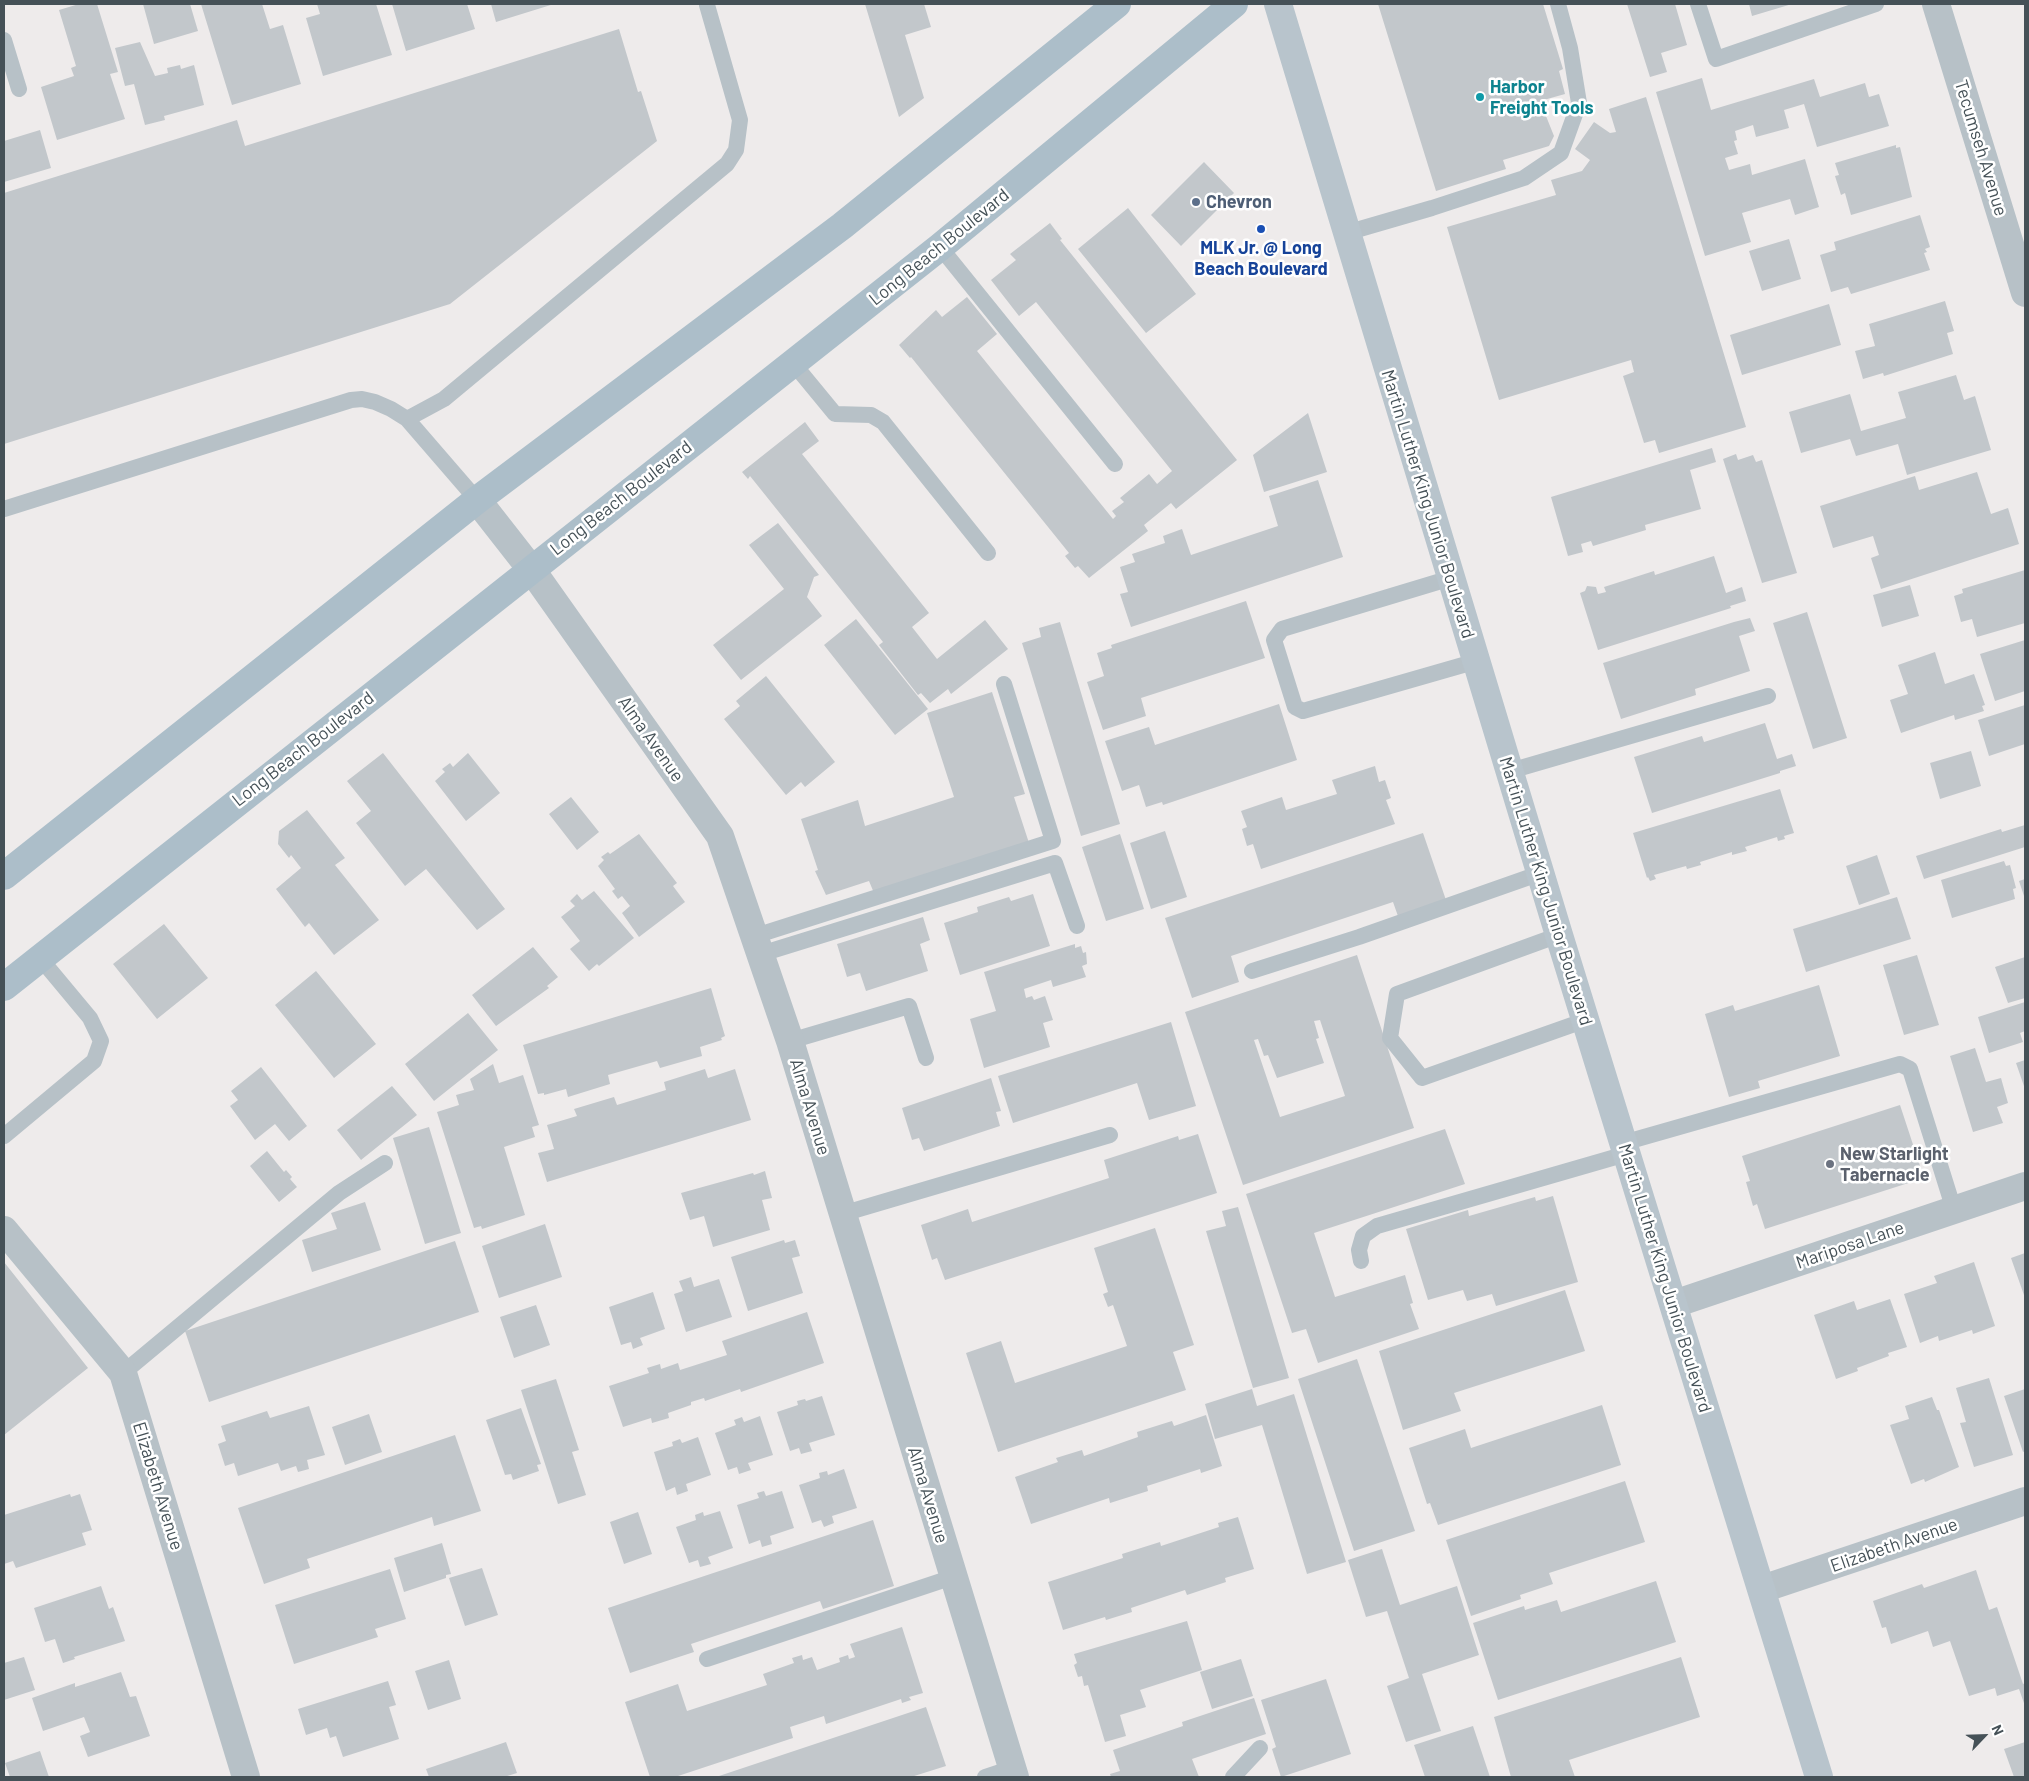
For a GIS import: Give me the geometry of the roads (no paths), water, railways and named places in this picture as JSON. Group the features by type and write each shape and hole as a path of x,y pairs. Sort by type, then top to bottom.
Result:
{"main road":[{"path":"4,876 477,500 842,226 1117,4"},
{"name":"Long Beach Boulevard","path":"4,987 530,569 940,248 1234,4"},
{"name":"Martin Luther King Junior Boulevard","path":"1278,4 1559,935 1819,1777"}],"street":[{"name":"Tecumseh Avenue","path":"1936,4 2025,293"},
{"name":"Alma Avenue","path":"477,500 530,569 720,836 790,1041 1013,1773"},
{"name":"Mariposa Lane","path":"1674,1304 2025,1186"},
{"name":"Elizabeth Avenue","path":"4,1230 123,1373 246,1777"},
{"name":"Elizabeth Avenue","path":"1762,1589 2025,1501"}],"lane":[{"path":"407,419 444,400 727,164 736,150 740,120 707,4"},
{"path":"1346,233 1432,208 1524,178 1560,153 1579,103 1570,48 1558,4"},
{"path":"1698,4 1716,59 1876,4"},
{"path":"4,40 19,89"},
{"path":"940,248 1116,464"},
{"path":"793,363 835,414 871,415 884,422 988,553"},
{"path":"4,509 351,400 362,399 391,409 407,419 477,500"},
{"path":"1451,578 1282,629 1274,640 1295,707 1303,711 1476,662"},
{"path":"758,945 1053,841 1004,684"},
{"path":"1510,771 1768,696"},
{"path":"758,945 1055,864 1077,926"},
{"path":"1252,971 1360,937 1541,873"},
{"path":"1559,935 1397,994 1390,1038 1422,1078 1586,1020"},
{"path":"4,1136 94,1061 101,1042 90,1018 40,958"},
{"path":"790,1041 909,1006 926,1058"},
{"path":"1361,1261 1359,1250 1363,1236 1377,1226 1900,1064 1910,1069 1954,1210"},
{"path":"842,1214 1110,1135"},
{"path":"123,1373 339,1193 385,1163"},
{"path":"707,1659 953,1577"},
{"path":"1233,1777 1260,1748"},
{"path":"985,1777 1013,1773"}],"place":[{"name":"Harbor Freight Tools","path":"1480,97"},
{"name":"Chevron","path":"1196,202"},
{"name":"MLK Jr. @ Long Beach Boulevard","path":"1261,229"},
{"name":"New Starlight Tabernacle","path":"1830,1164"}]}
